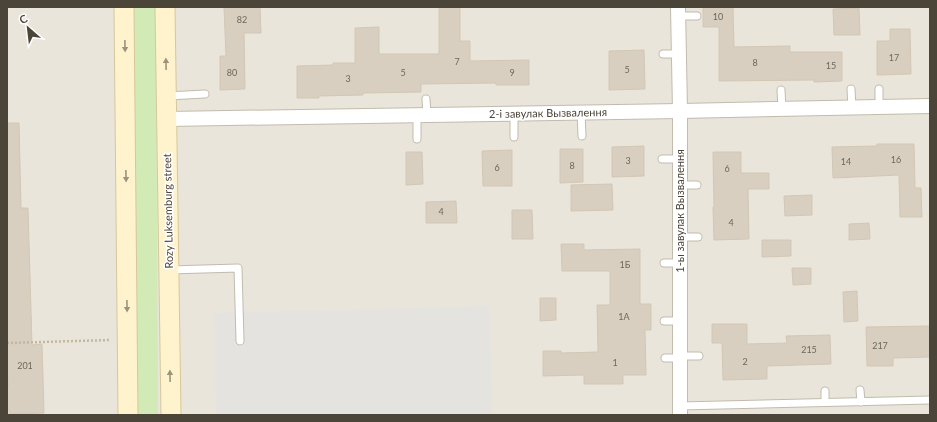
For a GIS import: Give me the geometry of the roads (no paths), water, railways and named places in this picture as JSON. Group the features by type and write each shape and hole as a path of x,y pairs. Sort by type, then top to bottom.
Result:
{"main road":[{"path":"124,7 128,415"},
{"name":"Rozy Luksemburg street","path":"166,7 171,415"}],"street":[{"name":"1-ы завулак Вызвалення","path":"678,12 680,111 679,410"},
{"name":"2-і завулак Вызвалення","path":"167,120 930,106"}],"lane":[{"path":"678,12 697,16"},
{"path":"663,54 679,54"},
{"path":"851,89 852,108"},
{"path":"879,89 879,107"},
{"path":"781,90 782,109"},
{"path":"166,96 205,94"},
{"path":"417,139 426,99"},
{"path":"581,113 582,136"},
{"path":"514,114 514,137"},
{"path":"662,159 680,159"},
{"path":"680,185 696,185"},
{"path":"680,237 698,237"},
{"path":"664,263 680,263"},
{"path":"169,270 238,268 240,341"},
{"path":"664,321 680,321"},
{"path":"664,358 699,356"},
{"path":"860,390 861,402"},
{"path":"825,391 825,402"},
{"path":"679,410 825,402 930,400"}]}
